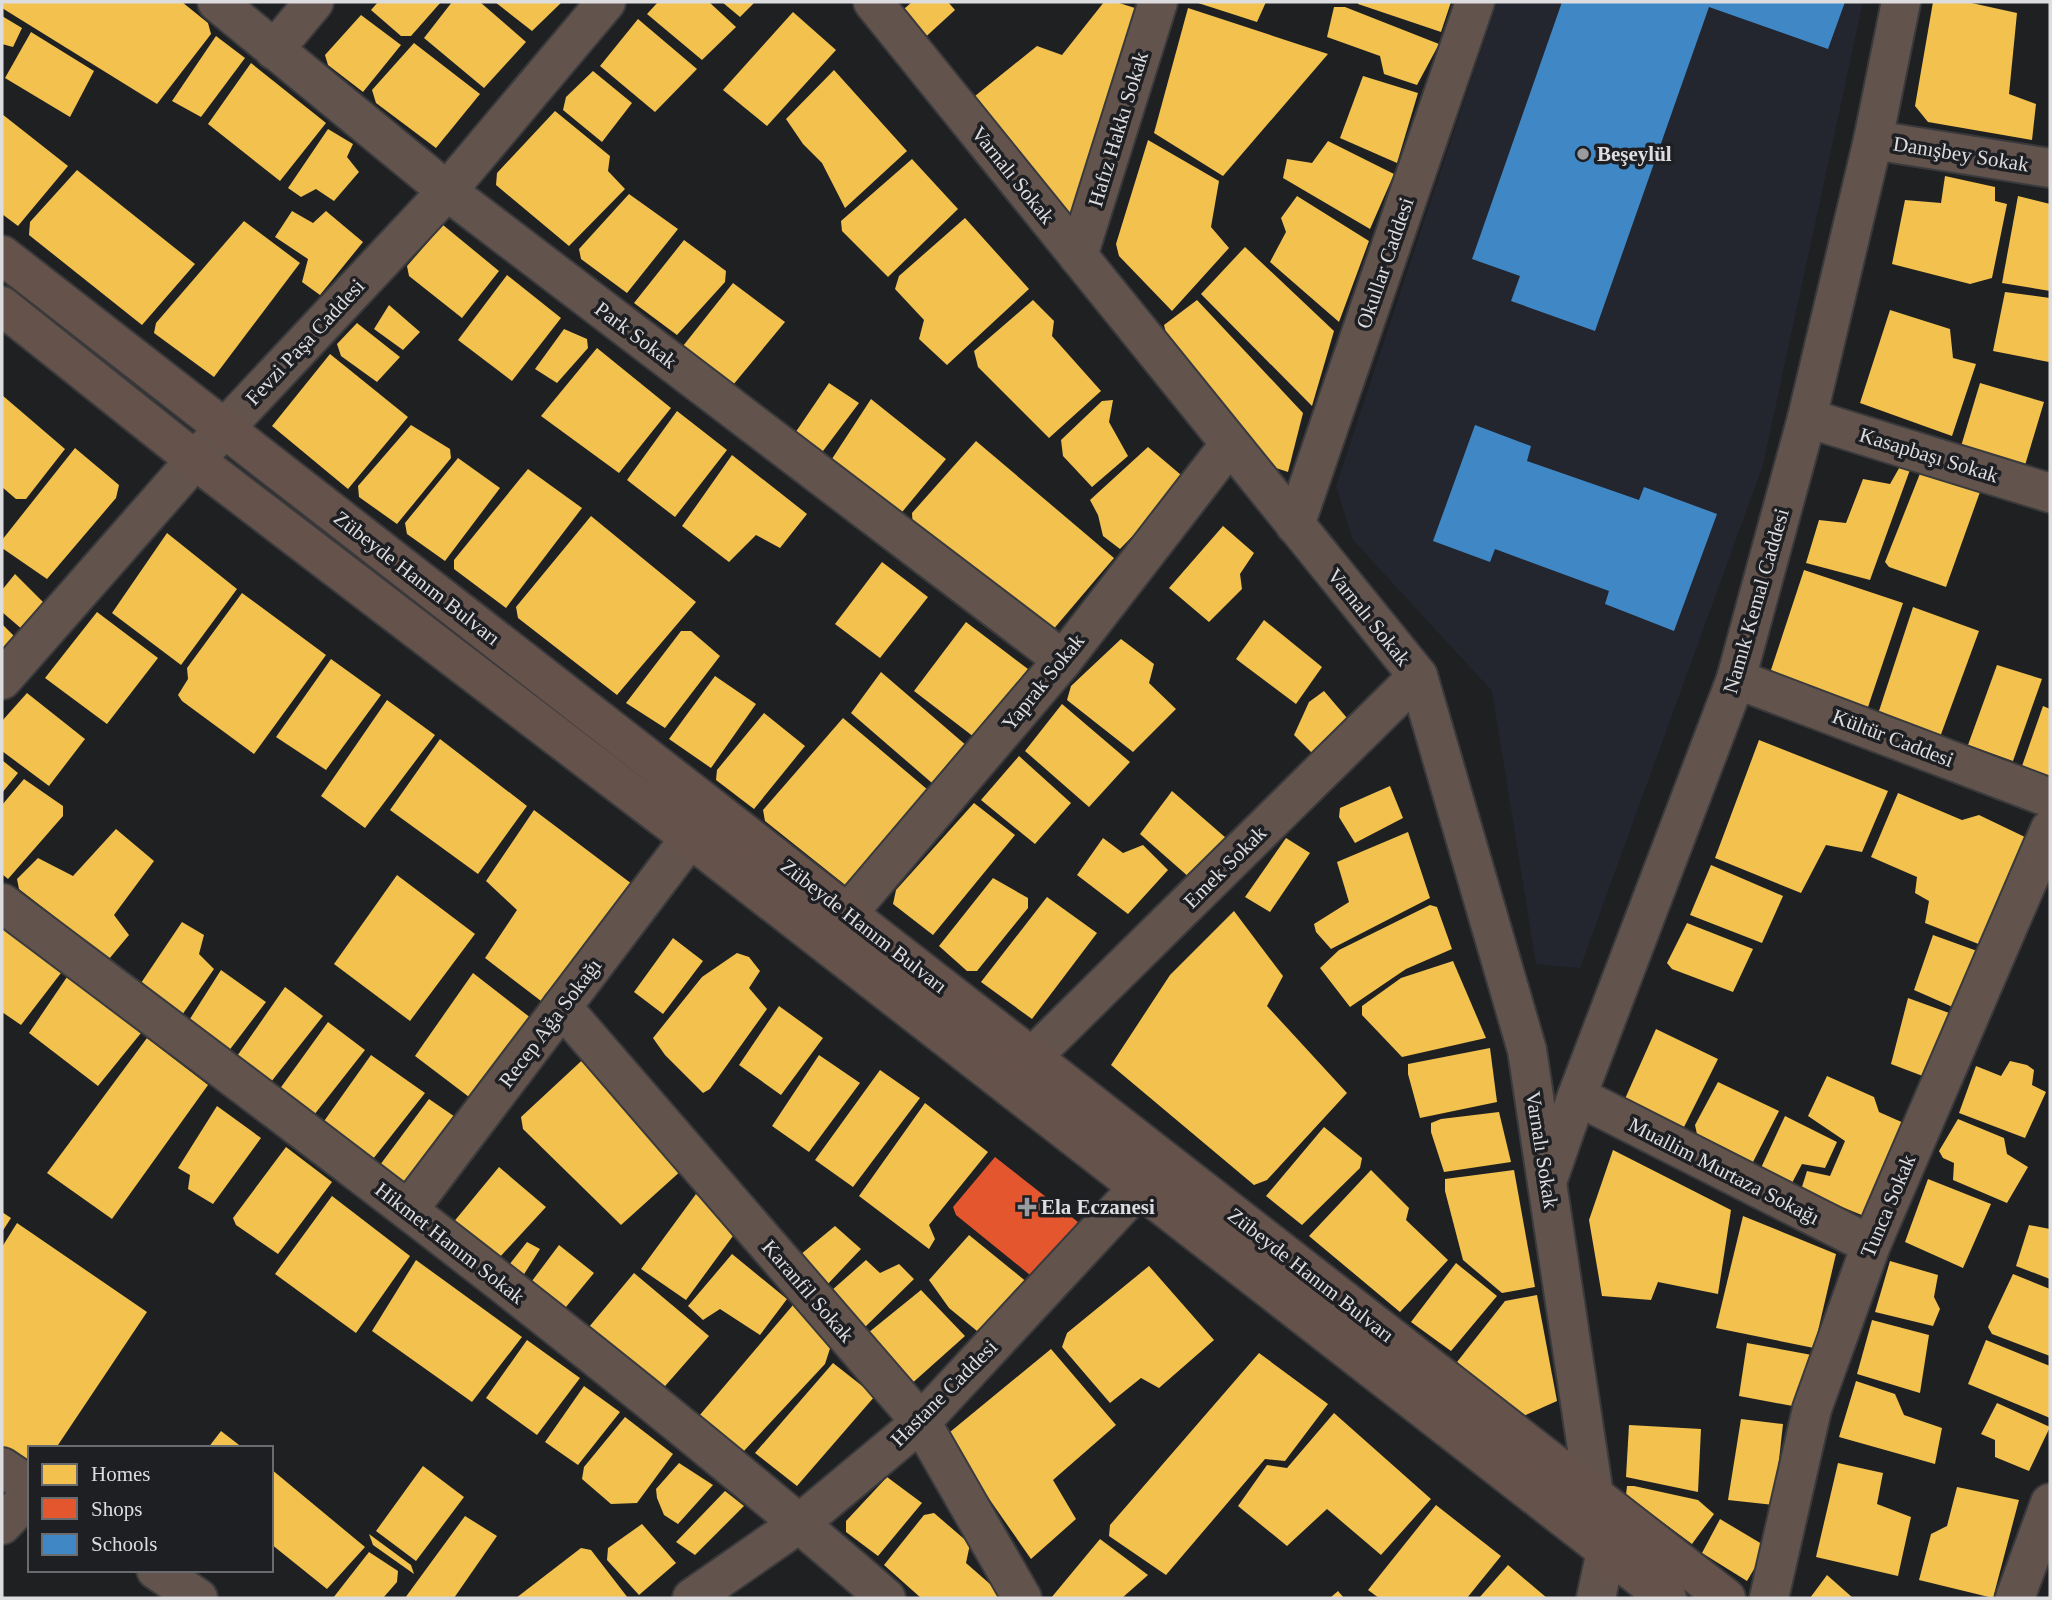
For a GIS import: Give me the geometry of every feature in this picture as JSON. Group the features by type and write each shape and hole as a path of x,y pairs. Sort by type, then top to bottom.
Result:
{"main road":[{"name":"Zübeyde Hanım Bulvarı","path":"2,255 1726,1598"},
{"path":"2,306 195,460 690,838 1667,1598"}],"street":[{"name":"Park Sokak","path":"217,2 447,191 1063,660"},
{"path":"274,50 314,2"},
{"name":"Fevzi Paşa Caddesi","path":"2,680 195,460 447,191 606,2"},
{"name":"Varnalı Sokak","path":"873,2 1418,676 1527,1050 1594,1495 1606,1551"},
{"name":"Hafız Hakkı Sokak","path":"1078,256 1158,2"},
{"name":"Okullar Caddesi","path":"1295,525 1475,2"},
{"name":"Namık Kemal Caddesi","path":"1547,1182 1577,1096 1736,679 1807,418 1873,140 1902,2"},
{"name":"Danışbey Sokak","path":"1873,140 2050,168"},
{"name":"Kasapbaşı Sokak","path":"1807,418 2050,492"},
{"name":"Yaprak Sokak","path":"848,914 1063,660 1230,444"},
{"name":"Emek Sokak","path":"1032,1057 1418,676"},
{"name":"Kültür Caddesi","path":"1736,679 2050,797"},
{"name":"Tunca Sokak","path":"1769,1598 1811,1409 1871,1245 2050,829"},
{"name":"Recep Ağa Sokağı","path":"409,1209 690,838"},
{"name":"Hikmet Hanım Sokak","path":"2,903 409,1209 800,1523 886,1598"},
{"name":"Karanfil Sokak","path":"562,1006 921,1422 1022,1598"},
{"name":"Muallim Murtaza Sokağı","path":"1577,1096 1871,1245"},
{"name":"Hastane Caddesi","path":"692,1598 800,1523 921,1422 1139,1187"},
{"path":"2,1467 28,1485"},
{"path":"2,1525 28,1496"},
{"path":"2015,1598 2050,1503"},
{"path":"1596,1598 1606,1551"},
{"path":"159,1572 198,1598"}],"shaded area":[{"path":"1497,2 1863,2 1763,465 1580,968 1536,964 1492,691 1353,540 1336,486"}],"building: Homes":[{"path":"2,2 182,2 208,23 211,34 157,104 2,8"},
{"path":"378,2 441,2 411,36 401,36 371,10"},
{"path":"452,2 480,2 526,42 484,88 424,38"},
{"path":"495,2 562,2 532,31"},
{"path":"658,2 709,2 736,27 702,60 647,14"},
{"path":"722,2 755,2 740,17"},
{"path":"912,2 948,2 955,10 919,43 897,15"},
{"path":"1104,2 1116,2 1135,8 1070,218 972,108 975,96 1037,46 1062,55"},
{"path":"1195,2 1266,2 1257,22"},
{"path":"1358,2 1451,2 1441,32"},
{"path":"1933,2 1967,2 2017,13 2009,94 2036,104 2032,140 1928,122 1915,106"},
{"path":"1334,7 1345,7 1439,44 1417,85 1384,74 1380,56 1327,37"},
{"path":"1188,8 1328,54 1223,176 1154,133"},
{"path":"793,12 836,50 767,126 723,90"},
{"path":"361,15 401,45 363,92 328,65 325,55"},
{"path":"2,16 22,28 13,47 2,44"},
{"path":"638,19 697,69 655,112 600,66"},
{"path":"31,32 94,71 70,117 5,78"},
{"path":"216,36 245,58 201,117 172,101"},
{"path":"414,43 480,94 436,148 376,103 372,90"},
{"path":"251,63 326,123 280,181 208,124"},
{"path":"834,70 907,151 845,208 822,163 803,144 786,119"},
{"path":"593,71 632,103 602,142 563,110 566,97"},
{"path":"1363,76 1418,93 1397,163 1340,138"},
{"path":"555,111 610,156 608,171 625,189 569,246 496,185 497,173"},
{"path":"2,114 68,166 18,226 2,214"},
{"path":"328,129 353,144 347,157 359,172 334,201 316,189 301,197 288,188"},
{"path":"1148,140 1219,181 1211,227 1229,248 1172,311 1119,256 1116,244"},
{"path":"1328,141 1394,174 1370,229 1283,178 1287,159 1312,163"},
{"path":"912,159 958,209 888,277 842,231 841,221"},
{"path":"77,170 195,264 142,325 29,235 30,222"},
{"path":"1945,176 1995,187 1995,201 2007,204 1992,278 1970,284 1892,264 1905,200 1941,203"},
{"path":"629,194 678,229 627,293 581,259 579,249"},
{"path":"1297,196 1369,241 1339,322 1270,262 1286,232 1281,218"},
{"path":"2018,196 2050,204 2050,291 2002,283"},
{"path":"292,211 313,223 326,211 363,242 320,295 302,282 308,259 275,237"},
{"path":"965,218 1029,289 947,365 919,339 924,320 895,289 899,276"},
{"path":"244,221 300,263 214,377 154,333 156,323"},
{"path":"443,225 499,271 462,318 409,276 407,266"},
{"path":"684,240 726,271 725,282 677,335 634,303"},
{"path":"1245,247 1334,331 1312,406 1201,294"},
{"path":"507,275 561,318 512,381 458,340"},
{"path":"733,283 785,322 733,385 683,346"},
{"path":"2005,292 2050,298 2049,362 1993,351"},
{"path":"1033,300 1054,321 1052,336 1101,391 1049,438 978,367 974,351"},
{"path":"1197,300 1303,413 1288,472 1276,468 1167,337 1164,325"},
{"path":"389,305 420,332 403,350 374,329"},
{"path":"1890,310 1950,329 1953,358 1976,364 1952,436 1860,403"},
{"path":"357,323 400,357 377,382 341,356 337,344"},
{"path":"564,329 587,339 588,348 557,383 535,369"},
{"path":"597,348 671,408 619,473 541,416"},
{"path":"330,354 408,417 348,489 272,426"},
{"path":"829,383 859,403 820,455 793,436"},
{"path":"1980,383 2044,402 2023,472 1959,453"},
{"path":"2,395 65,449 26,499 16,499 2,487"},
{"path":"871,399 946,459 898,517 828,465"},
{"path":"1113,400 1109,422 1128,456 1092,487 1063,456 1061,440 1102,401"},
{"path":"677,411 727,450 675,517 627,480"},
{"path":"411,425 450,449 451,458 397,524 359,497 358,486"},
{"path":"976,441 1114,558 1046,638 913,529 912,513"},
{"path":"1148,447 1187,480 1120,549 1103,536 1098,515 1090,500"},
{"path":"75,448 119,485 116,498 47,579 2,548 2,540"},
{"path":"732,455 807,514 780,548 756,535 729,562 682,526"},
{"path":"458,458 500,488 445,561 407,534 405,523"},
{"path":"1902,463 1911,467 1870,580 1806,563 1819,520 1846,523 1863,479 1890,484"},
{"path":"528,469 582,508 506,608 454,569 454,560"},
{"path":"1921,471 1980,492 1946,587 1889,567 1885,562"},
{"path":"591,516 696,602 617,695 518,618 516,607"},
{"path":"1223,526 1254,553 1240,574 1242,589 1209,622 1169,588"},
{"path":"167,533 237,589 181,665 112,613"},
{"path":"882,562 928,597 880,658 835,624"},
{"path":"1804,570 1903,603 1868,707 1770,673"},
{"path":"15,574 46,605 23,630 2,612 2,590"},
{"path":"242,593 326,655 254,754 182,701 178,695 188,679 187,668"},
{"path":"1913,607 1979,631 1940,737 1879,711"},
{"path":"97,612 158,658 107,724 45,678"},
{"path":"1264,620 1322,667 1296,704 1236,659"},
{"path":"966,622 1028,669 974,737 914,691"},
{"path":"2,624 16,638 2,654"},
{"path":"681,631 691,631 720,656 665,728 626,703"},
{"path":"1121,639 1154,664 1149,683 1176,709 1133,752 1067,700 1071,686"},
{"path":"331,659 381,695 326,770 276,737"},
{"path":"1997,665 2042,679 2013,761 1968,745"},
{"path":"881,672 967,746 932,783 851,713"},
{"path":"715,676 756,704 711,768 669,739"},
{"path":"1324,691 1353,725 1318,759 1294,735 1309,702"},
{"path":"27,693 85,739 49,786 2,751 2,721"},
{"path":"387,700 435,735 365,828 321,796"},
{"path":"1062,704 1130,762 1089,807 1025,751"},
{"path":"2043,706 2050,709 2050,778 2022,766"},
{"path":"764,713 805,746 754,809 716,780 717,770"},
{"path":"843,718 928,790 849,888 765,821 763,810"},
{"path":"440,739 527,806 478,874 390,810"},
{"path":"1759,740 1888,791 1862,852 1826,845 1801,893 1715,858"},
{"path":"1019,756 1071,803 1035,844 981,800"},
{"path":"2,760 18,773 2,793"},
{"path":"24,779 63,806 63,816 8,879 2,874 2,805"},
{"path":"1390,786 1403,818 1355,843 1339,817 1340,808"},
{"path":"1172,791 1226,838 1190,878 1140,834"},
{"path":"1898,793 1962,820 1979,815 2027,838 1981,945 1925,923 1929,901 1915,893 1917,877 1871,857"},
{"path":"974,803 1015,835 933,935 893,904 896,890"},
{"path":"534,810 636,887 545,1004 485,958 517,910 486,881"},
{"path":"116,829 154,861 114,915 129,935 109,959 19,889 17,879 38,858 73,876"},
{"path":"1408,832 1430,898 1331,949 1316,932 1314,924 1349,902 1337,862"},
{"path":"1103,838 1123,853 1143,845 1168,870 1128,914 1077,875"},
{"path":"1286,838 1310,853 1270,912 1245,897"},
{"path":"1711,865 1783,896 1762,943 1690,915"},
{"path":"397,875 475,934 410,1021 334,964"},
{"path":"993,878 1028,898 1028,908 977,971 967,971 939,946"},
{"path":"1047,897 1097,933 1032,1019 981,982"},
{"path":"1430,905 1437,907 1452,949 1406,969 1350,1007 1320,968 1339,950"},
{"path":"1234,911 1283,976 1267,1006 1347,1093 1267,1180 1254,1185 1111,1065 1170,975"},
{"path":"182,922 204,935 199,954 214,969 182,1015 139,986"},
{"path":"1687,923 1753,949 1733,992 1672,969 1667,963"},
{"path":"2,928 61,973 21,1025 2,1012"},
{"path":"1933,935 1980,952 1955,1008 1914,990"},
{"path":"673,938 703,961 663,1014 634,992"},
{"path":"737,953 749,957 760,971 749,988 767,1009 710,1089 703,1093 665,1055 653,1038 702,977"},
{"path":"1453,961 1486,1038 1402,1057 1362,1015 1362,1006 1401,978"},
{"path":"221,970 266,1002 228,1052 188,1022"},
{"path":"473,973 536,1022 477,1103 415,1056"},
{"path":"67,977 141,1033 98,1086 29,1033"},
{"path":"285,987 323,1016 271,1082 235,1059"},
{"path":"1908,998 1952,1014 1928,1078 1891,1064"},
{"path":"779,1006 823,1038 781,1095 739,1065"},
{"path":"328,1022 365,1050 314,1115 279,1090"},
{"path":"1656,1029 1718,1059 1684,1127 1624,1101"},
{"path":"147,1038 208,1085 112,1219 47,1173"},
{"path":"1490,1048 1497,1102 1420,1118 1408,1074 1408,1064"},
{"path":"591,1052 693,1160 621,1225 523,1129 521,1117"},
{"path":"371,1055 425,1093 373,1159 322,1124"},
{"path":"819,1055 860,1083 809,1152 772,1126"},
{"path":"2010,1061 2027,1065 2034,1070 2032,1085 2046,1092 2025,1138 1959,1113 1976,1066 2001,1076"},
{"path":"880,1070 920,1098 853,1187 815,1160"},
{"path":"1827,1076 1874,1097 1879,1112 1906,1124 1864,1216 1801,1190 1807,1171 1830,1176 1845,1141 1808,1116"},
{"path":"1718,1082 1779,1111 1753,1162 1698,1139 1695,1125"},
{"path":"429,1099 464,1123 414,1190 380,1165"},
{"path":"925,1103 988,1152 929,1225 935,1239 929,1249 859,1196"},
{"path":"217,1106 261,1138 213,1204 188,1189 190,1175 178,1168"},
{"path":"1499,1112 1511,1162 1444,1172 1431,1132 1431,1123 1441,1119"},
{"path":"1785,1116 1837,1142 1825,1168 1802,1164 1792,1183 1760,1170"},
{"path":"1958,1119 2004,1138 2007,1154 2028,1167 2007,1203 1953,1180 1954,1163 1943,1158 1939,1151"},
{"path":"1324,1127 1362,1158 1360,1168 1302,1225 1266,1196"},
{"path":"286,1147 332,1182 278,1254 236,1225 233,1218"},
{"path":"1613,1150 1731,1210 1718,1294 1658,1282 1651,1300 1602,1296 1589,1220"},
{"path":"499,1167 546,1207 498,1259 452,1224"},
{"path":"1371,1170 1409,1208 1406,1220 1448,1260 1400,1312 1309,1236"},
{"path":"1514,1170 1535,1287 1502,1293 1463,1260 1445,1191 1445,1179"},
{"path":"1928,1179 1991,1204 1963,1268 1905,1242"},
{"path":"696,1194 741,1225 686,1300 641,1269"},
{"path":"332,1196 410,1256 356,1333 275,1274"},
{"path":"2,1212 11,1218 2,1232"},
{"path":"1743,1216 1836,1254 1814,1348 1716,1328"},
{"path":"17,1223 147,1312 57,1446 28,1446 28,1468 2,1451 2,1247"},
{"path":"2029,1225 2050,1229 2050,1279 2016,1266"},
{"path":"835,1226 861,1249 825,1287 800,1255"},
{"path":"969,1235 1028,1283 977,1331 949,1308 929,1280"},
{"path":"527,1242 540,1249 521,1279 505,1270"},
{"path":"559,1245 594,1273 561,1313 526,1289"},
{"path":"732,1254 787,1299 760,1335 720,1309 703,1320 688,1306"},
{"path":"416,1260 522,1337 472,1402 372,1331"},
{"path":"866,1260 880,1273 899,1264 914,1279 862,1330 831,1291"},
{"path":"1890,1261 1938,1275 1934,1297 1940,1309 1933,1326 1875,1312"},
{"path":"1456,1263 1497,1296 1451,1351 1411,1322"},
{"path":"1149,1266 1214,1340 1159,1388 1141,1378 1110,1403 1062,1347 1067,1333"},
{"path":"634,1273 709,1336 659,1393 584,1333"},
{"path":"2013,1274 2050,1289 2050,1356 1992,1334 1988,1327"},
{"path":"921,1290 965,1336 909,1386 868,1333"},
{"path":"1537,1295 1557,1401 1521,1417 1457,1362 1505,1301"},
{"path":"793,1305 803,1306 835,1333 825,1364 743,1452 699,1416"},
{"path":"1872,1320 1929,1335 1920,1393 1857,1374"},
{"path":"527,1340 580,1378 537,1435 486,1398"},
{"path":"1986,1340 2050,1366 2050,1418 1968,1384"},
{"path":"1747,1343 1812,1355 1798,1407 1739,1396"},
{"path":"1051,1349 1116,1425 1053,1480 1076,1519 1031,1559 951,1444 950,1432"},
{"path":"1259,1353 1328,1404 1285,1461 1265,1459 1166,1575 1109,1536 1110,1525"},
{"path":"833,1363 875,1396 797,1486 755,1453"},
{"path":"1856,1381 1895,1394 1904,1415 1942,1428 1935,1464 1839,1437"},
{"path":"584,1386 620,1412 578,1465 545,1442"},
{"path":"1997,1403 2050,1427 2029,1471 1995,1457 1995,1440 1981,1434"},
{"path":"1334,1413 1431,1499 1381,1555 1327,1509 1287,1546 1238,1506 1267,1465 1287,1468"},
{"path":"625,1417 673,1454 637,1503 611,1504 582,1479 584,1467"},
{"path":"1741,1419 1783,1424 1774,1505 1728,1500"},
{"path":"1629,1425 1701,1429 1698,1492 1626,1477"},
{"path":"221,1431 240,1446 210,1446"},
{"path":"679,1463 713,1485 678,1524 664,1515 656,1489"},
{"path":"1838,1463 1883,1473 1877,1504 1911,1517 1898,1576 1816,1557"},
{"path":"423,1466 464,1497 416,1561 376,1531"},
{"path":"273,1471 365,1547 327,1589 273,1546"},
{"path":"887,1477 922,1503 878,1556 846,1532 846,1521"},
{"path":"1627,1486 1698,1500 1714,1514 1692,1544 1626,1495"},
{"path":"1957,1487 2019,1500 1993,1598 1919,1580 1931,1534 1947,1526"},
{"path":"725,1491 744,1506 695,1555 676,1542"},
{"path":"1436,1505 1501,1556 1467,1598 1379,1598 1368,1590"},
{"path":"934,1513 970,1544 966,1563 1006,1598 921,1598 884,1565 924,1515"},
{"path":"465,1516 497,1536 454,1598 405,1598"},
{"path":"1720,1519 1767,1547 1747,1581 1702,1553"},
{"path":"642,1524 676,1563 639,1595 607,1560 608,1548"},
{"path":"369,1534 411,1565 414,1574 373,1545"},
{"path":"1100,1539 1148,1575 1122,1598 1051,1598"},
{"path":"581,1548 591,1550 628,1598 516,1598"},
{"path":"369,1552 398,1571 397,1582 383,1598 333,1598"},
{"path":"1508,1565 1547,1598 1479,1598"},
{"path":"1827,1575 1853,1598 1810,1598"},
{"path":"1338,1591 1344,1598 1330,1598"}],"building: Shops":[{"path":"995,1157 1078,1222 1035,1279 956,1215 953,1207"}],"building: Schools":[{"name":"Beşeylül","path":"1562,2 1845,2 1828,49 1709,7 1595,331 1511,301 1520,276 1472,259"},
{"path":"1475,425 1531,446 1527,461 1639,500 1644,487 1717,514 1674,631 1605,604 1609,591 1495,549 1490,562 1433,541"}],"place":[{"name":"Beşeylül","path":"1583,154"},
{"name":"Ela Eczanesi","path":"1027,1207"}]}
